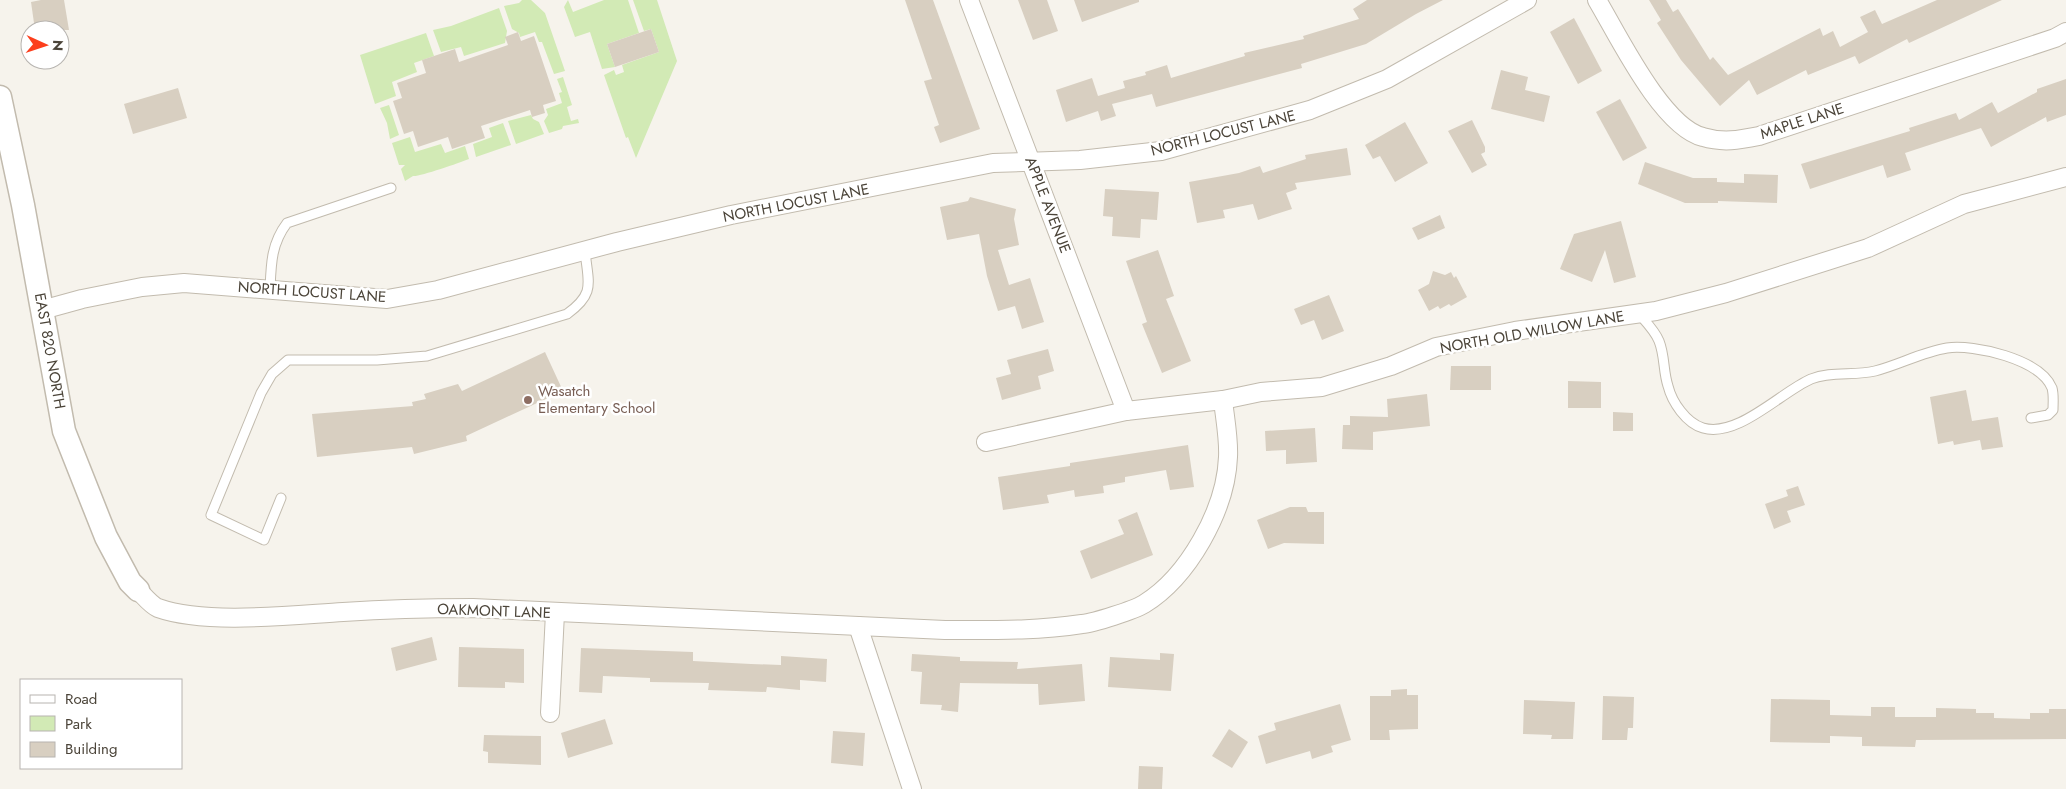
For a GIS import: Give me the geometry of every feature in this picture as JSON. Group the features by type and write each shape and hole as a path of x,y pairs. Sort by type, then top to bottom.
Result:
{"street":[{"name":"APPLE AVENUE","path":"969,0 1126,411"},
{"name":"NORTH LOCUST LANE","path":"42,310 82,299 142,287 184,283 387,299 438,290 732,215 994,162 1080,160 1161,151 1310,110 1387,79 1526,0"},
{"name":"MAPLE LANE","path":"1597,0 1661,105 1680,124 1701,137 1731,142 1769,133 2055,38 2066,32"},
{"name":"EAST 820 NORTH","path":"0,97 64,431 106,537 130,582 138,590"},
{"name":"NORTH OLD WILLOW LANE","path":"986,442 1126,411 1223,400 1261,392 1322,387 1391,366 1436,347 1515,331 1639,314 1726,293 1868,248 1964,204 2066,177"},
{"name":"OAKMONT LANE","path":"138,590 156,607 210,616 284,616 406,608 473,608 555,614 945,630 1020,630 1084,624 1143,605 1185,568 1206,532 1222,494 1228,458 1223,400"},
{"path":"550,712 555,614"},
{"path":"858,626 912,789"}],"lane":[{"path":"270,290 273,248 279,233 287,223 391,188"},
{"path":"280,498 264,540 211,515 262,393 272,374 288,360 378,360 427,356 567,314 580,304 589,290 585,251"},
{"path":"1639,314 1659,341 1668,386 1680,410 1702,427 1714,429 1730,426 1812,379 1875,371 1931,352 1964,348 2009,357 2029,365 2046,379 2052,387 2053,410 2048,415 2030,418"}],"green space":[{"path":"522,0 531,0 545,13 565,71 554,74 542,42 539,42 535,32 520,37 519,33 512,29 504,6 519,3"},
{"path":"568,0 573,12 604,0 628,0 639,33 607,44 615,67 602,69 590,32 575,37 564,7"},
{"path":"633,0 657,0 677,61 636,158 628,137 626,138 604,75 614,70 616,75 624,72 622,65 659,52 651,29 644,31"},
{"path":"499,8 507,31 505,43 464,56 461,47 441,52 433,30 451,26"},
{"path":"426,33 434,56 414,63 417,72 392,82 396,96 375,104 360,55"},
{"path":"563,77 572,105 567,107 571,121 578,119 579,123 563,126 562,129 549,133 544,121 548,115 546,109 562,103 559,93 562,92 557,79"},
{"path":"389,105 399,135 390,139 387,123 380,108"},
{"path":"531,115 533,119 539,122 544,134 516,144 508,121"},
{"path":"503,123 511,145 476,157 473,144 492,137 489,128"},
{"path":"410,137 415,152 441,144 445,153 465,146 469,159 413,176 405,181 401,169 405,165 399,165 392,143"}],"building":[{"path":"64,0 67,20 34,20 31,2"},
{"path":"905,0 933,0 980,129 940,143 934,127 939,125 924,81 932,79"},
{"path":"1018,0 1047,0 1058,31 1033,40"},
{"path":"1074,0 1139,0 1139,2 1082,22"},
{"path":"1367,0 1443,0 1366,44 1301,64 1302,68 1156,107 1152,94 1112,104 1116,116 1101,121 1098,111 1066,122 1056,90 1092,78 1098,96 1125,88 1123,81 1146,75 1145,72 1167,65 1171,78 1245,56 1244,53 1304,39 1303,36 1359,19 1353,9"},
{"path":"1649,0 1666,0 1673,12 1678,9 1710,60 1713,57 1728,75 1820,28 1823,36 1833,31 1840,47 1868,32 1860,17 1875,10 1882,24 1937,0 2002,0 1909,43 1907,39 1859,64 1855,56 1808,75 1806,70 1757,95 1749,80 1720,106 1681,60 1657,23 1661,20"},
{"path":"1574,18 1602,71 1578,84 1550,32"},
{"path":"651,29 659,52 615,67 607,44"},
{"path":"518,32 521,41 534,36 556,101 543,105 545,113 532,117 530,110 481,126 485,138 452,149 448,137 418,147 413,131 404,134 393,101 402,98 397,83 426,73 422,60 455,49 459,62 508,45 505,37"},
{"path":"1501,70 1528,77 1525,90 1550,96 1544,122 1491,109"},
{"path":"2066,79 2066,115 2047,122 2046,117 1991,147 1981,128 1905,153 1911,170 1887,178 1883,165 1810,189 1801,164 1910,131 1909,128 1956,113 1959,120 1992,102 1998,113 2037,92 2037,89"},
{"path":"178,88 187,118 133,134 124,104"},
{"path":"1620,99 1647,148 1623,161 1596,112"},
{"path":"1472,120 1485,147 1485,152 1481,154 1487,165 1472,173 1448,131"},
{"path":"1405,122 1428,163 1395,182 1380,156 1373,159 1365,145"},
{"path":"1347,148 1351,175 1295,183 1297,189 1286,193 1292,209 1258,220 1253,204 1223,210 1225,218 1197,223 1189,182 1239,173 1260,166 1263,173 1306,159 1305,155"},
{"path":"1645,162 1693,178 1717,178 1717,182 1744,183 1744,174 1778,175 1777,203 1718,201 1718,203 1685,203 1638,184"},
{"path":"1105,189 1159,192 1157,220 1141,219 1140,238 1112,236 1113,217 1103,216"},
{"path":"970,197 1016,209 1014,219 1019,245 998,250 1009,285 1030,278 1044,322 1022,329 1015,306 998,311 987,276 979,234 947,240 940,207 968,201"},
{"path":"1440,215 1445,228 1418,240 1412,228"},
{"path":"1621,221 1636,277 1614,283 1605,250 1592,282 1560,269 1574,234"},
{"path":"1158,250 1174,296 1166,299 1191,361 1162,373 1142,324 1147,322 1126,261"},
{"path":"1433,271 1445,275 1451,272 1454,278 1456,276 1467,297 1451,306 1449,304 1440,309 1438,306 1429,311 1418,290 1429,284"},
{"path":"1329,295 1344,331 1322,340 1314,320 1301,325 1294,309"},
{"path":"1048,349 1054,371 1038,376 1041,389 1002,400 996,378 1011,374 1007,360"},
{"name":"Wasatch Elementary School","path":"545,352 563,391 466,436 467,441 414,454 412,447 317,457 312,414 413,406 412,402 426,399 424,394 458,384 462,391"},
{"path":"1451,366 1491,366 1491,390 1450,390"},
{"path":"1568,381 1601,382 1601,408 1568,408"},
{"path":"1966,390 1972,421 1998,417 2003,447 1982,450 1980,440 1954,445 1953,441 1938,444 1930,397"},
{"path":"1427,394 1430,426 1373,432 1373,450 1342,449 1343,425 1350,425 1350,416 1388,417 1387,399"},
{"path":"1613,412 1633,413 1633,431 1613,431"},
{"path":"1315,428 1317,462 1286,464 1286,450 1266,451 1265,431"},
{"path":"1188,445 1194,487 1170,490 1166,470 1125,477 1125,482 1103,486 1104,493 1075,497 1074,490 1047,495 1049,503 1003,510 998,477 1070,466 1070,463"},
{"path":"1798,486 1805,505 1787,511 1791,522 1774,529 1765,504 1788,496 1786,490"},
{"path":"1290,507 1306,507 1308,512 1324,512 1324,544 1284,543 1268,549 1257,520"},
{"path":"1137,512 1153,555 1091,579 1080,551 1124,534 1118,520"},
{"path":"432,637 437,660 396,671 391,648"},
{"path":"459,647 524,649 524,683 505,682 505,688 458,687"},
{"path":"581,648 693,652 693,661 751,664 781,665 781,656 827,659 826,682 800,680 800,690 767,687 766,692 708,690 709,683 650,682 650,678 603,676 602,693 579,692"},
{"path":"1160,653 1174,654 1171,691 1108,687 1110,657 1160,660"},
{"path":"912,654 960,657 960,661 1018,662 1017,669 1082,664 1085,701 1039,705 1038,684 960,683 958,712 941,710 942,705 920,704 922,672 911,671"},
{"path":"1407,689 1407,695 1418,695 1418,729 1389,730 1390,740 1370,740 1370,696 1391,696 1391,690"},
{"path":"1603,696 1634,697 1633,728 1628,728 1627,740 1602,740"},
{"path":"1771,699 1830,700 1830,715 1871,716 1871,707 1895,707 1895,717 1936,717 1936,708 1976,709 1976,713 1994,713 1994,718 2030,719 2030,713 2049,713 2049,709 2066,709 2066,739 1916,740 1915,747 1862,746 1862,737 1830,736 1830,743 1770,742"},
{"path":"1524,700 1575,702 1573,739 1551,739 1552,735 1523,734"},
{"path":"1340,704 1351,740 1331,746 1333,752 1312,759 1310,751 1266,764 1258,736 1276,730 1274,723"},
{"path":"605,719 613,744 568,758 561,733"},
{"path":"1229,729 1248,742 1232,768 1212,756"},
{"path":"833,731 865,733 863,766 831,763"},
{"path":"484,735 541,736 541,765 488,763 488,752 483,751"},
{"path":"1139,766 1163,767 1162,789 1138,789"}],"place":[{"name":"Wasatch Elementary School","path":"528,400"}]}
